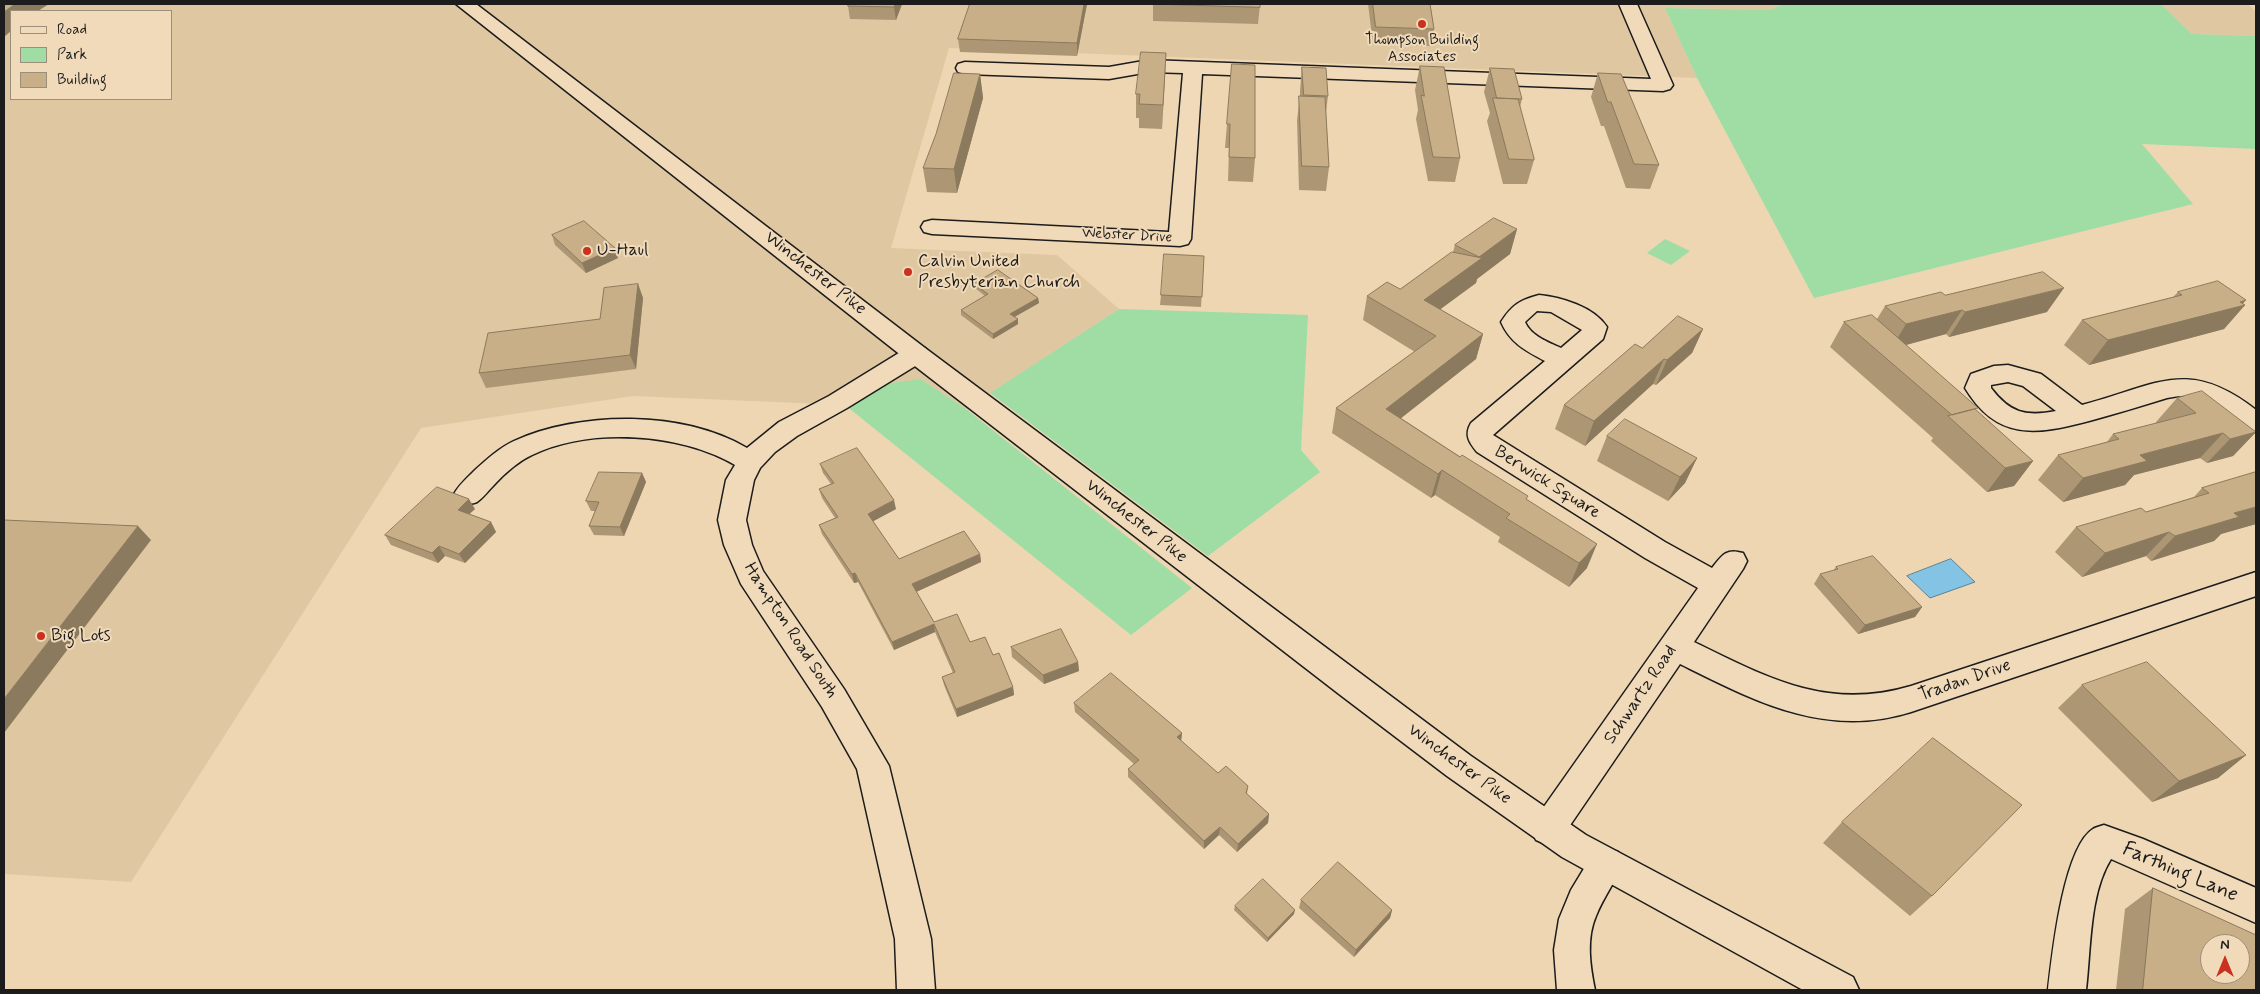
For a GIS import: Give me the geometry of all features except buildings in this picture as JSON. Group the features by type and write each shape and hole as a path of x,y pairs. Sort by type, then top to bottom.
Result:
{"street":[{"name":"Winchester Pike","path":"465,4 916,354 1357,691 1548,829 1606,864 1840,990"},
{"path":"965,68 1109,73 1149,66 1663,85 1628,4"},
{"name":"Webster Drive","path":"932,227 1180,239 1193,68"},
{"name":"Hampton Road South","path":"916,354 838,402 788,429 766,445 750,462 740,480 732,520 738,545 751,576 833,698 873,766 913,939 916,990"},
{"name":"Berwick Square","path":"1561,359 1480,430 1480,437 1486,445 1655,550 1724,572"},
{"path":"2076,414 2182,386 2203,389 2216,395 2256,422"},
{"path":"468,494 497,466 522,449 559,437 607,430 636,429 695,437 719,444 750,462"},
{"name":"Schwartz Road","path":"1548,829 1675,647 1724,572"},
{"name":"Tradan Drive","path":"1675,647 1764,688 1811,703 1843,709 1879,708 1912,699 2256,584"},
{"name":"Farthing Lane","path":"2067,990 2079,896 2090,862 2104,841 2131,850 2256,906"},
{"path":"1576,990 1574,975 1574,929 1583,903 1606,864"}],"shaded area":[{"path":"4,4 1783,4 1770,10 1665,8 1697,78 949,48 891,248 1057,255 1119,309 966,409 921,379 845,405 633,396 421,428 131,882 4,874"},
{"path":"2161,4 2248,4 2256,12 2256,36 2192,34"}],"green space":[{"path":"1783,4 2161,4 2192,34 2256,36 2256,149 2142,144 2193,204 1814,298 1697,78 1665,8 1770,10"},
{"path":"1665,239 1690,251 1671,265 1647,253"},
{"path":"1119,309 1308,315 1301,450 1320,472 1208,556 990,393"},
{"path":"921,379 966,409 1192,588 1131,635 845,405 891,383"}],"water":[{"path":"1951,559 1975,582 1930,598 1907,576"}],"place":[{"name":"Thompson Building Associates","path":"1422,24"},
{"name":"U-Haul","path":"587,251"},
{"name":"Calvin United Presbyterian Church","path":"908,272"},
{"name":"Big Lots","path":"41,636"}]}
